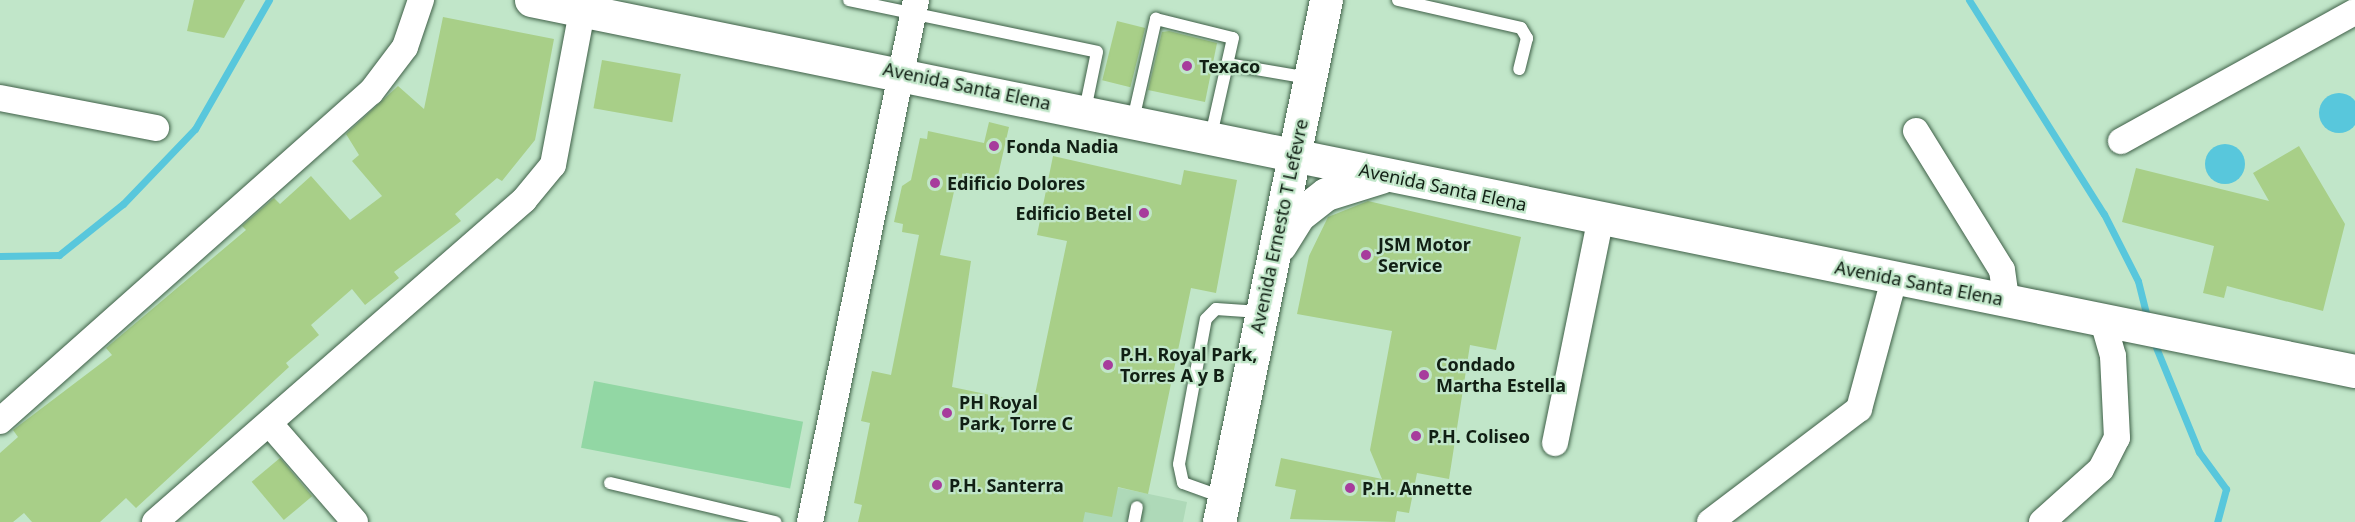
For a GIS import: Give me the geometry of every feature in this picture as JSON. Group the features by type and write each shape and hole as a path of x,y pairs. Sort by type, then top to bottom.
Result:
{"street":[{"path":"0,421 371,92 405,47 421,0"},
{"name":"Avenida Ernesto T Lefevre","path":"1221,510 1326,0"},
{"name":"Avenida Santa Elena","path":"539,1 902,72 1210,136 1600,222 2006,299 2355,371"},
{"path":"810,522 914,7"},
{"path":"156,522 524,200 553,165 582,11"},
{"path":"2121,141 2355,12"},
{"path":"0,98 156,128"},
{"path":"1916,131 2002,270 2006,299"},
{"path":"1271,260 1299,216 1326,194 1368,179 1396,177"},
{"path":"1555,443 1600,222"},
{"path":"1710,522 1858,409 1894,279"},
{"path":"2042,522 2101,469 2117,438 2113,356 2107,319"},
{"path":"269,423 355,522"}],"lane":[{"path":"849,0 914,7 1097,52 1085,110"},
{"path":"1398,0 1521,28 1527,38 1519,69"},
{"path":"1133,120 1156,19 1233,38 1210,136"},
{"path":"1227,64 1310,78"},
{"path":"1221,510 1183,483 1179,464 1206,319 1224,308 1261,313"},
{"path":"610,483 775,522"},
{"path":"1134,522 1137,507"}],"shaded area":[{"path":"594,381 803,422 790,488 581,448"},
{"path":"1020,467 1187,502 1183,522 1009,522"}],"water":[{"path":"2339,93 2347,94 2353,99 2358,105 2358,121 2353,127 2347,132 2339,133 2331,132 2325,127 2320,121 2319,113 2320,105 2325,99 2331,94"},
{"path":"2225,144 2233,145 2239,150 2244,156 2244,172 2239,178 2233,183 2225,184 2217,183 2211,178 2206,172 2205,164 2206,156 2211,150 2217,145"}],"building":[{"path":"194,0 245,0 224,38 187,31"},
{"path":"443,17 554,39 535,140 502,181 497,178 455,214 461,221 394,272 399,278 365,305 352,289 311,325 319,335 286,363 289,367 136,508 126,498 100,522 32,522 24,513 13,522 0,522 0,453 18,437 13,430 112,355 106,348 246,230 242,226 274,198 280,204 311,176 350,220 382,196 352,161 359,155 346,134 398,86 424,109"},
{"path":"1117,21 1145,28 1130,87 1102,80"},
{"name":"Texaco","path":"1169,31 1217,43 1205,102 1148,90 1162,32"},
{"path":"602,60 681,74 672,122 593,108"},
{"path":"989,122 1009,127 997,180 966,173 963,189 955,187 940,255 971,261 952,387 1033,404 1067,241 1037,235 1053,156 1181,185 1184,170 1237,180 1216,293 1191,288 1148,494 1118,487 1112,517 1085,512 1083,522 858,522 862,505 854,503 870,423 861,421 872,371 891,375 919,235 902,232 903,224 894,222 902,186 911,180 920,138 927,139 928,131 984,143"},
{"path":"2299,146 2345,224 2323,311 2227,286 2224,298 2203,293 2214,246 2122,222 2136,168 2269,201 2253,173"},
{"path":"1368,201 1521,237 1496,350 1470,345 1449,479 1417,473 1409,513 1397,511 1395,522 1290,519 1296,490 1275,486 1281,458 1382,479 1370,450 1392,331 1297,314 1309,256 1328,217"},
{"path":"280,458 312,496 284,520 252,482"}],"waterway":[{"path":"0,256 59,255 123,204 195,129 269,0"},
{"path":"1969,0 2104,214 2138,281 2147,318"},
{"path":"2153,340 2199,452 2226,489 2217,522"}],"place":[{"name":"Texaco","path":"1187,66"},
{"name":"Fonda Nadia","path":"994,146"},
{"name":"Edificio Dolores","path":"935,183"},
{"name":"Edificio Betel","path":"1144,213"},
{"name":"JSM Motor Service","path":"1366,255"},
{"name":"P.H. Royal Park, Torres A y B","path":"1108,365"},
{"name":"Condado Martha Estella","path":"1424,375"},
{"name":"PH Royal Park, Torre C","path":"947,413"},
{"name":"P.H. Coliseo","path":"1416,436"},
{"name":"P.H. Santerra","path":"937,485"},
{"name":"P.H. Annette","path":"1350,488"}]}
